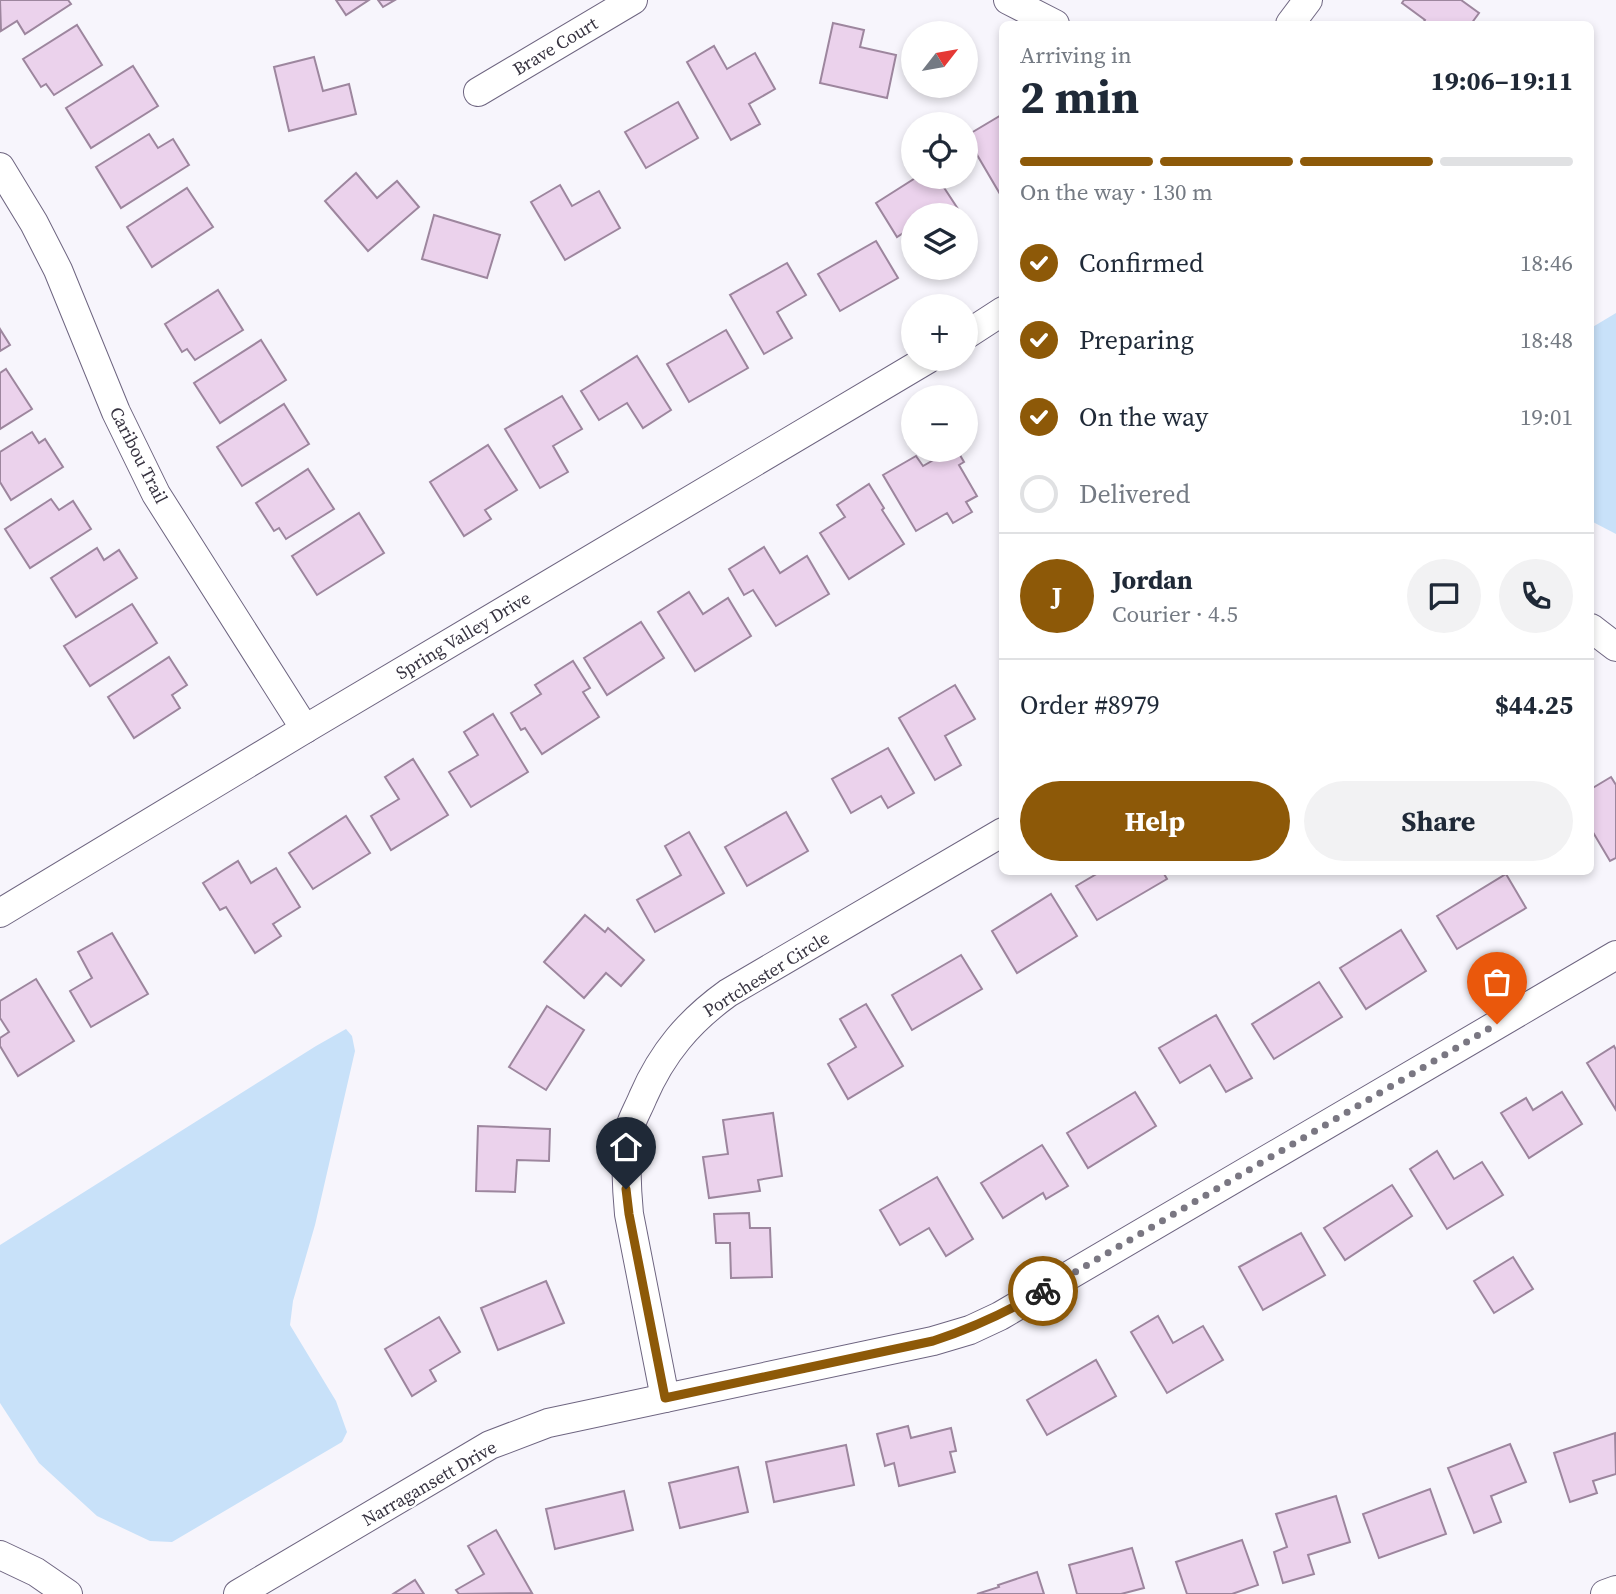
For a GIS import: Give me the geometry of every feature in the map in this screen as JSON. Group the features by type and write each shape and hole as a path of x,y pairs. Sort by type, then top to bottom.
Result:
{"street":[{"name":"Brave Court","path":"478,92 633,0"},
{"path":"1008,0 1049,21"},
{"path":"1292,21 1308,0"},
{"name":"Caribou Trail","path":"0,167 34,223 58,270 116,412 156,494 305,729"},
{"path":"978,327 999,314"},
{"name":"Spring Valley Drive","path":"0,914 305,729 908,371"},
{"path":"1594,630 1616,647"},
{"name":"Portchester Circle","path":"665,1398 626,1189 629,1129 662,1058 681,1033 706,1008 728,993 999,834"},
{"name":"Narragansett Drive","path":"238,1594 489,1446 548,1423 933,1341 1000,1316 1616,955"},
{"path":"0,1555 36,1572 68,1594"},
{"path":"1605,1594 1616,1590"}],"water":[{"path":"1616,313 1616,534 1594,523 1594,326"},
{"path":"346,1029 352,1036 355,1051 315,1225 293,1301 290,1325 336,1401 347,1432 342,1442 172,1542 150,1541 97,1516 39,1463 0,1403 0,1245"}],"building":[{"path":"0,0 68,0 71,4 25,34 17,21 1,31"},
{"path":"336,0 369,0 346,15"},
{"path":"378,0 395,0 383,7"},
{"path":"1404,0 1461,0 1479,13 1473,21 1424,21 1402,3"},
{"path":"833,23 864,30 860,47 896,55 887,98 820,83"},
{"path":"77,25 102,65 54,95 46,84 41,87 23,59"},
{"path":"714,46 727,69 755,53 775,89 749,104 760,124 731,140 687,62"},
{"path":"314,57 323,91 349,84 356,114 289,131 274,67"},
{"path":"133,66 158,106 91,148 66,108"},
{"path":"678,102 698,138 646,168 625,132"},
{"path":"999,116 999,192 978,156 978,129"},
{"path":"149,134 158,148 173,139 189,165 121,208 96,167"},
{"path":"356,173 377,198 397,181 419,207 368,251 325,201"},
{"path":"560,185 572,206 599,191 620,228 565,260 531,202"},
{"path":"901,187 945,189 954,203 901,203 901,234 897,237 876,203"},
{"path":"187,188 213,227 152,267 127,227"},
{"path":"434,215 500,235 487,278 422,259"},
{"path":"876,241 898,278 840,311 818,274"},
{"path":"787,263 806,295 777,312 792,338 764,354 730,295"},
{"path":"218,290 243,330 195,360 187,349 182,352 165,324"},
{"path":"0,329 10,345 0,351"},
{"path":"726,330 748,368 689,402 667,364"},
{"path":"261,340 286,380 220,423 194,383"},
{"path":"637,356 671,410 643,428 627,403 599,420 581,391"},
{"path":"6,369 32,409 0,429 0,373"},
{"path":"562,396 582,429 553,446 568,472 540,488 505,429"},
{"path":"284,404 309,444 242,486 217,447"},
{"path":"32,432 39,443 45,439 63,467 11,500 0,482 0,452"},
{"path":"488,445 517,490 485,510 491,519 464,536 430,482"},
{"path":"906,462 920,462 923,466 930,462 964,462 959,465 977,496 966,502 972,512 953,523 947,513 916,531 883,475"},
{"path":"308,469 334,509 286,539 279,528 274,531 256,503"},
{"path":"869,484 904,544 849,579 820,533 845,517 837,505"},
{"path":"51,499 59,510 73,501 91,529 30,568 5,529"},
{"path":"359,513 384,553 317,595 292,556"},
{"path":"764,547 780,573 807,556 829,594 776,626 753,590 744,595 729,569"},
{"path":"97,548 104,560 119,550 137,578 76,617 51,578"},
{"path":"689,592 703,614 728,598 751,636 695,671 658,612"},
{"path":"132,604 157,643 90,686 64,646"},
{"path":"641,622 664,658 607,695 584,658"},
{"path":"169,657 187,685 172,695 180,708 134,738 108,697"},
{"path":"573,661 590,688 583,692 599,717 542,754 525,728 521,730 511,713 541,694 535,685"},
{"path":"955,685 975,719 945,736 961,765 935,780 899,718"},
{"path":"493,714 528,772 471,807 449,772 478,755 464,732"},
{"path":"888,748 914,793 888,808 881,796 851,813 832,779"},
{"path":"413,759 448,815 391,850 371,816 399,799 385,777"},
{"path":"1611,777 1616,785 1616,858 1610,861 1594,834 1594,787"},
{"path":"786,812 808,851 747,886 725,847"},
{"path":"346,816 370,853 313,889 289,853"},
{"path":"689,832 724,893 655,932 637,900 681,875 665,846"},
{"path":"238,861 251,883 276,868 300,907 273,924 281,936 255,953 226,907 220,910 203,883"},
{"path":"1095,875 1165,875 1167,879 1097,920 1076,886"},
{"path":"1504,875 1526,908 1457,949 1437,916"},
{"path":"1051,894 1077,936 1017,973 992,931"},
{"path":"585,915 605,932 608,928 644,960 621,986 606,973 584,998 544,962"},
{"path":"1401,930 1426,971 1366,1009 1340,968"},
{"path":"112,933 148,994 91,1027 70,991 92,978 78,952"},
{"path":"961,955 982,989 912,1030 892,995"},
{"path":"36,979 74,1041 18,1076 0,1046 0,1038 9,1032 0,1018 0,1001"},
{"path":"1319,982 1342,1017 1274,1059 1252,1024"},
{"path":"866,1004 903,1066 848,1099 828,1064 856,1047 840,1019"},
{"path":"547,1006 584,1030 546,1090 509,1067"},
{"path":"1216,1015 1252,1078 1226,1092 1210,1065 1180,1083 1159,1048"},
{"path":"1614,1046 1616,1050 1616,1110 1587,1063"},
{"path":"1135,1092 1156,1126 1088,1168 1067,1133"},
{"path":"1562,1092 1582,1124 1529,1158 1501,1113 1526,1098 1533,1110"},
{"path":"773,1113 782,1176 758,1180 760,1191 709,1198 703,1157 728,1154 723,1120"},
{"path":"478,1126 550,1129 549,1161 517,1160 515,1192 476,1191"},
{"path":"1042,1145 1068,1186 1046,1199 1043,1193 1003,1218 981,1183"},
{"path":"1437,1151 1454,1179 1482,1162 1503,1195 1447,1229 1410,1169"},
{"path":"937,1177 973,1239 946,1256 929,1228 900,1245 880,1210"},
{"path":"1392,1185 1412,1216 1345,1260 1324,1228"},
{"path":"749,1213 750,1228 770,1228 772,1277 731,1278 730,1243 716,1243 714,1214"},
{"path":"1301,1233 1325,1275 1263,1310 1239,1267"},
{"path":"1513,1257 1533,1289 1494,1313 1474,1281"},
{"path":"546,1281 564,1323 498,1350 481,1308"},
{"path":"1158,1316 1173,1343 1203,1326 1223,1360 1167,1393 1131,1332"},
{"path":"439,1317 460,1352 430,1370 436,1381 412,1396 385,1349"},
{"path":"1096,1360 1116,1396 1047,1435 1027,1400"},
{"path":"908,1426 911,1438 951,1428 956,1451 950,1452 955,1472 899,1486 894,1463 885,1466 877,1434"},
{"path":"1615,1433 1616,1474 1593,1481 1597,1493 1570,1502 1554,1453"},
{"path":"1510,1444 1526,1482 1491,1496 1501,1522 1474,1533 1448,1468"},
{"path":"846,1445 854,1485 774,1502 766,1462"},
{"path":"738,1467 748,1512 680,1528 669,1483"},
{"path":"1430,1489 1446,1534 1379,1558 1363,1514"},
{"path":"624,1491 633,1530 555,1549 546,1509"},
{"path":"1336,1496 1350,1542 1308,1555 1314,1574 1283,1583 1274,1552 1287,1547 1276,1514"},
{"path":"496,1530 532,1593 459,1594 456,1590 484,1574 468,1546"},
{"path":"1242,1540 1258,1585 1232,1594 1187,1594 1176,1562"},
{"path":"1132,1548 1144,1588 1121,1594 1077,1594 1069,1565"},
{"path":"1037,1572 1044,1594 977,1594 999,1587 998,1585"},
{"path":"415,1580 424,1594 393,1594"}],"way so far":[{"path":"1043,1291 1497,1024"}],"route":[{"path":"626,1189 665,1398 933,1341 1000,1316 1043,1291"}]}
